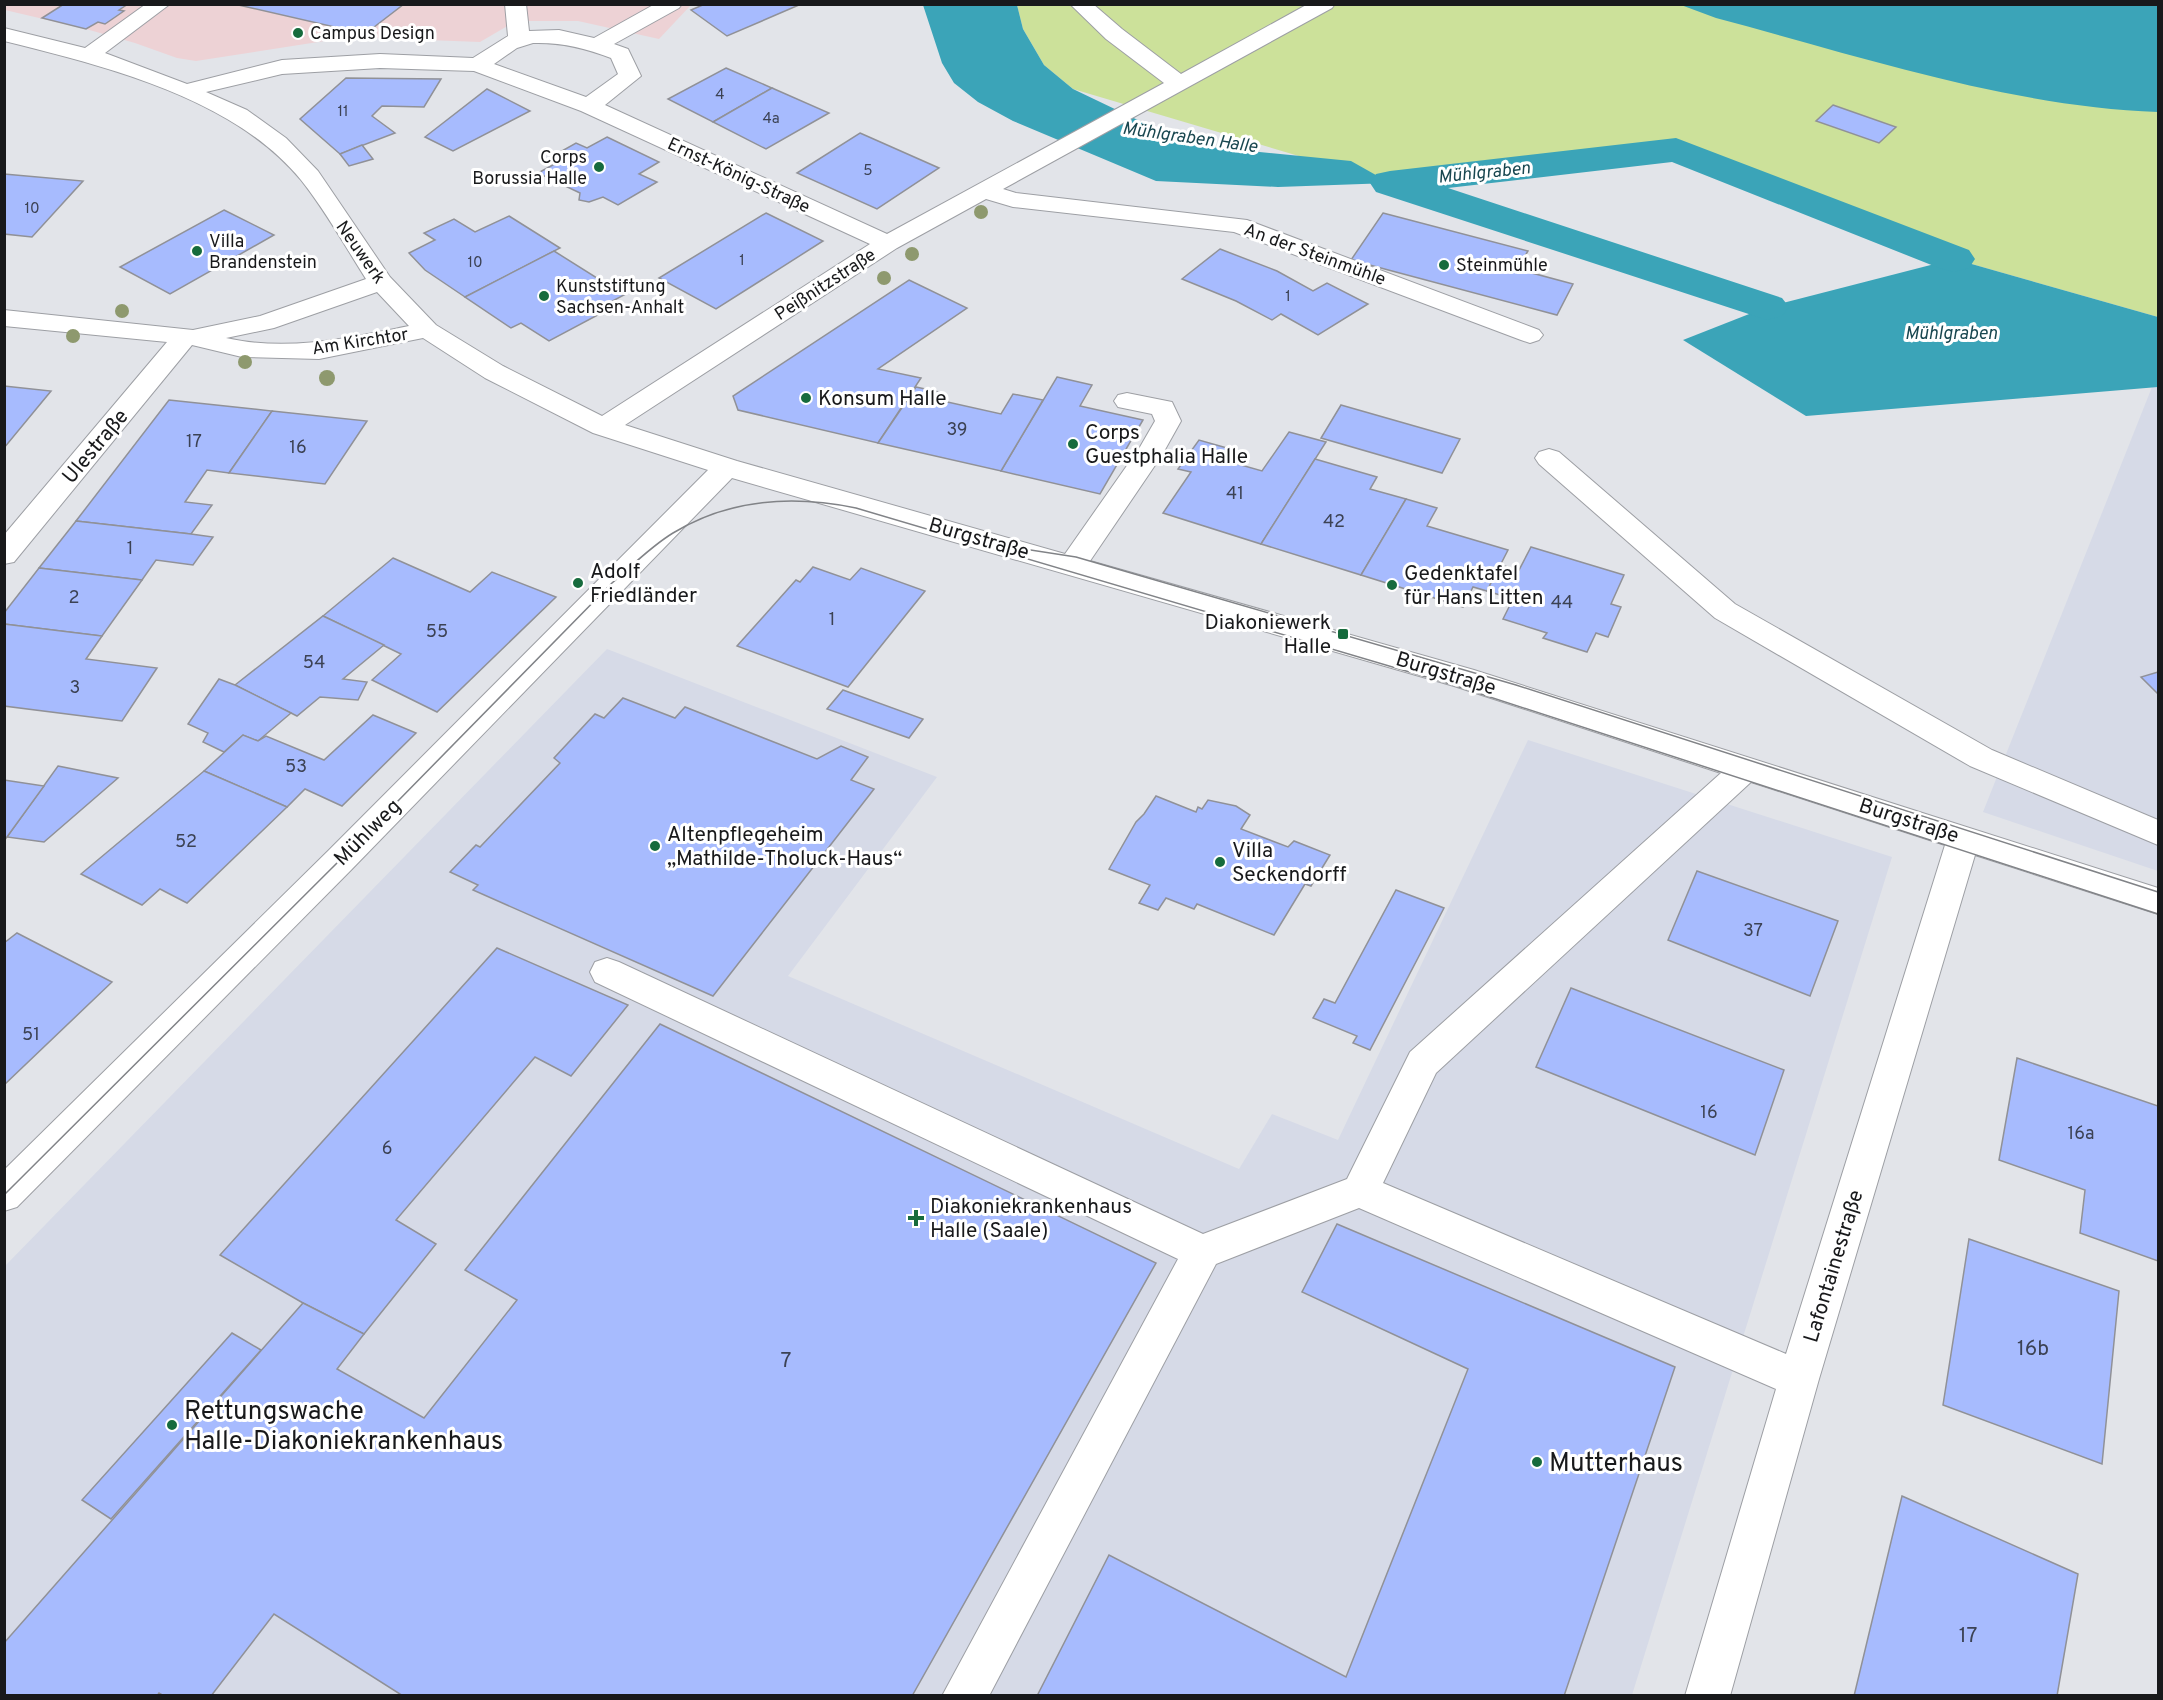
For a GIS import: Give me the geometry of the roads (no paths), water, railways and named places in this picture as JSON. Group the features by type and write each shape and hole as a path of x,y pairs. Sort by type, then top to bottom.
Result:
{"street":[{"path":"89,55 160,4"},
{"path":"514,4 519,39"},
{"path":"597,44 672,4"},
{"path":"1080,4 1114,34 1180,84 1325,4"},
{"name":"Neuwerk","path":"4,34 89,55 185,91 238,115 278,143 310,176 381,282 427,330 494,372 603,427 727,466"},
{"path":"477,65 519,39 563,36 597,44 620,54 630,76 589,106"},
{"name":"Ernst-König-Straße","path":"185,91 282,67 380,61 477,65 589,106 888,243"},
{"name":"Peißnitzstraße","path":"603,427 888,243 1180,84"},
{"name":"An der Steinmühle","path":"984,191 1017,201 1238,225 1530,335"},
{"name":"Am Kirchtor","path":"186,336 266,323 381,282"},
{"name":"Am Kirchtor","path":"4,318 186,336 242,349 319,351 427,330"},
{"name":"Ulestraße","path":"4,555 186,336"},
{"path":"1073,564 1152,449 1168,421 1163,408 1127,401"},
{"path":"1549,458 1725,611 1981,758 2158,833"},
{"name":"Burgstraße","path":"727,466 1463,678 1744,766 2158,901"},
{"name":"Mühlweg","path":"4,1195 340,860 727,466"},
{"path":"964,1695 1202,1252 1360,1191 1424,1063 1721,792 1738,776 1744,766"},
{"name":"Lafontainestraße","path":"1707,1695 1799,1379 1964,838"},
{"path":"608,972 1202,1252"},
{"path":"1360,1191 1799,1379"}],"water":[{"name":"Mühlgraben","path":"923,5 1017,5 1023,29 1044,65 1073,89 1190,145 1351,161 1390,183 1278,187 1156,181 1013,121 978,102 954,83 942,63"},
{"path":"1681,5 2158,5 2158,112 2047,101 1991,90 1825,48 1716,18"},
{"name":"Mühlgraben","path":"1954,259 2158,317 2158,387 1806,416 1683,340 1767,307"}],"waterway":[{"name":"Mühlgraben","path":"1390,183 1676,150 1954,259"},
{"name":"Mühlgraben","path":"1406,188 1767,307"}],"tram line":[{"path":"4,1195 340,860 612,583 649,550 673,533 716,513 762,503 809,502 856,508 1450,684 2158,914"},
{"path":"1004,546 1076,557 1516,685 2158,892"}],"place":[{"name":"Campus Design","path":"298,33"},
{"name":"Corps Borussia Halle","path":"599,167"},
{"name":"Villa Brandenstein","path":"197,251"},
{"name":"Steinmühle","path":"1444,265"},
{"name":"Kunststiftung Sachsen-Anhalt","path":"544,296"},
{"name":"Konsum Halle","path":"806,398"},
{"name":"Corps Guestphalia Halle","path":"1073,444"},
{"name":"Adolf Friedländer","path":"578,583"},
{"name":"Gedenktafel für Hans Litten","path":"1392,585"},
{"name":"Diakoniewerk Halle","path":"1343,634"},
{"name":"Altenpflegeheim „Mathilde-Tholuck-Haus“","path":"655,846"},
{"name":"Villa Seckendorff","path":"1220,862"},
{"name":"Diakoniekrankenhaus Halle (Saale)","path":"916,1218"},
{"name":"Rettungswache Halle-Diakoniekrankenhaus","path":"172,1425"},
{"name":"Mutterhaus","path":"1537,1462"}],"water label":[{"name":"Mühlgraben Halle","path":"1190,137"}]}
